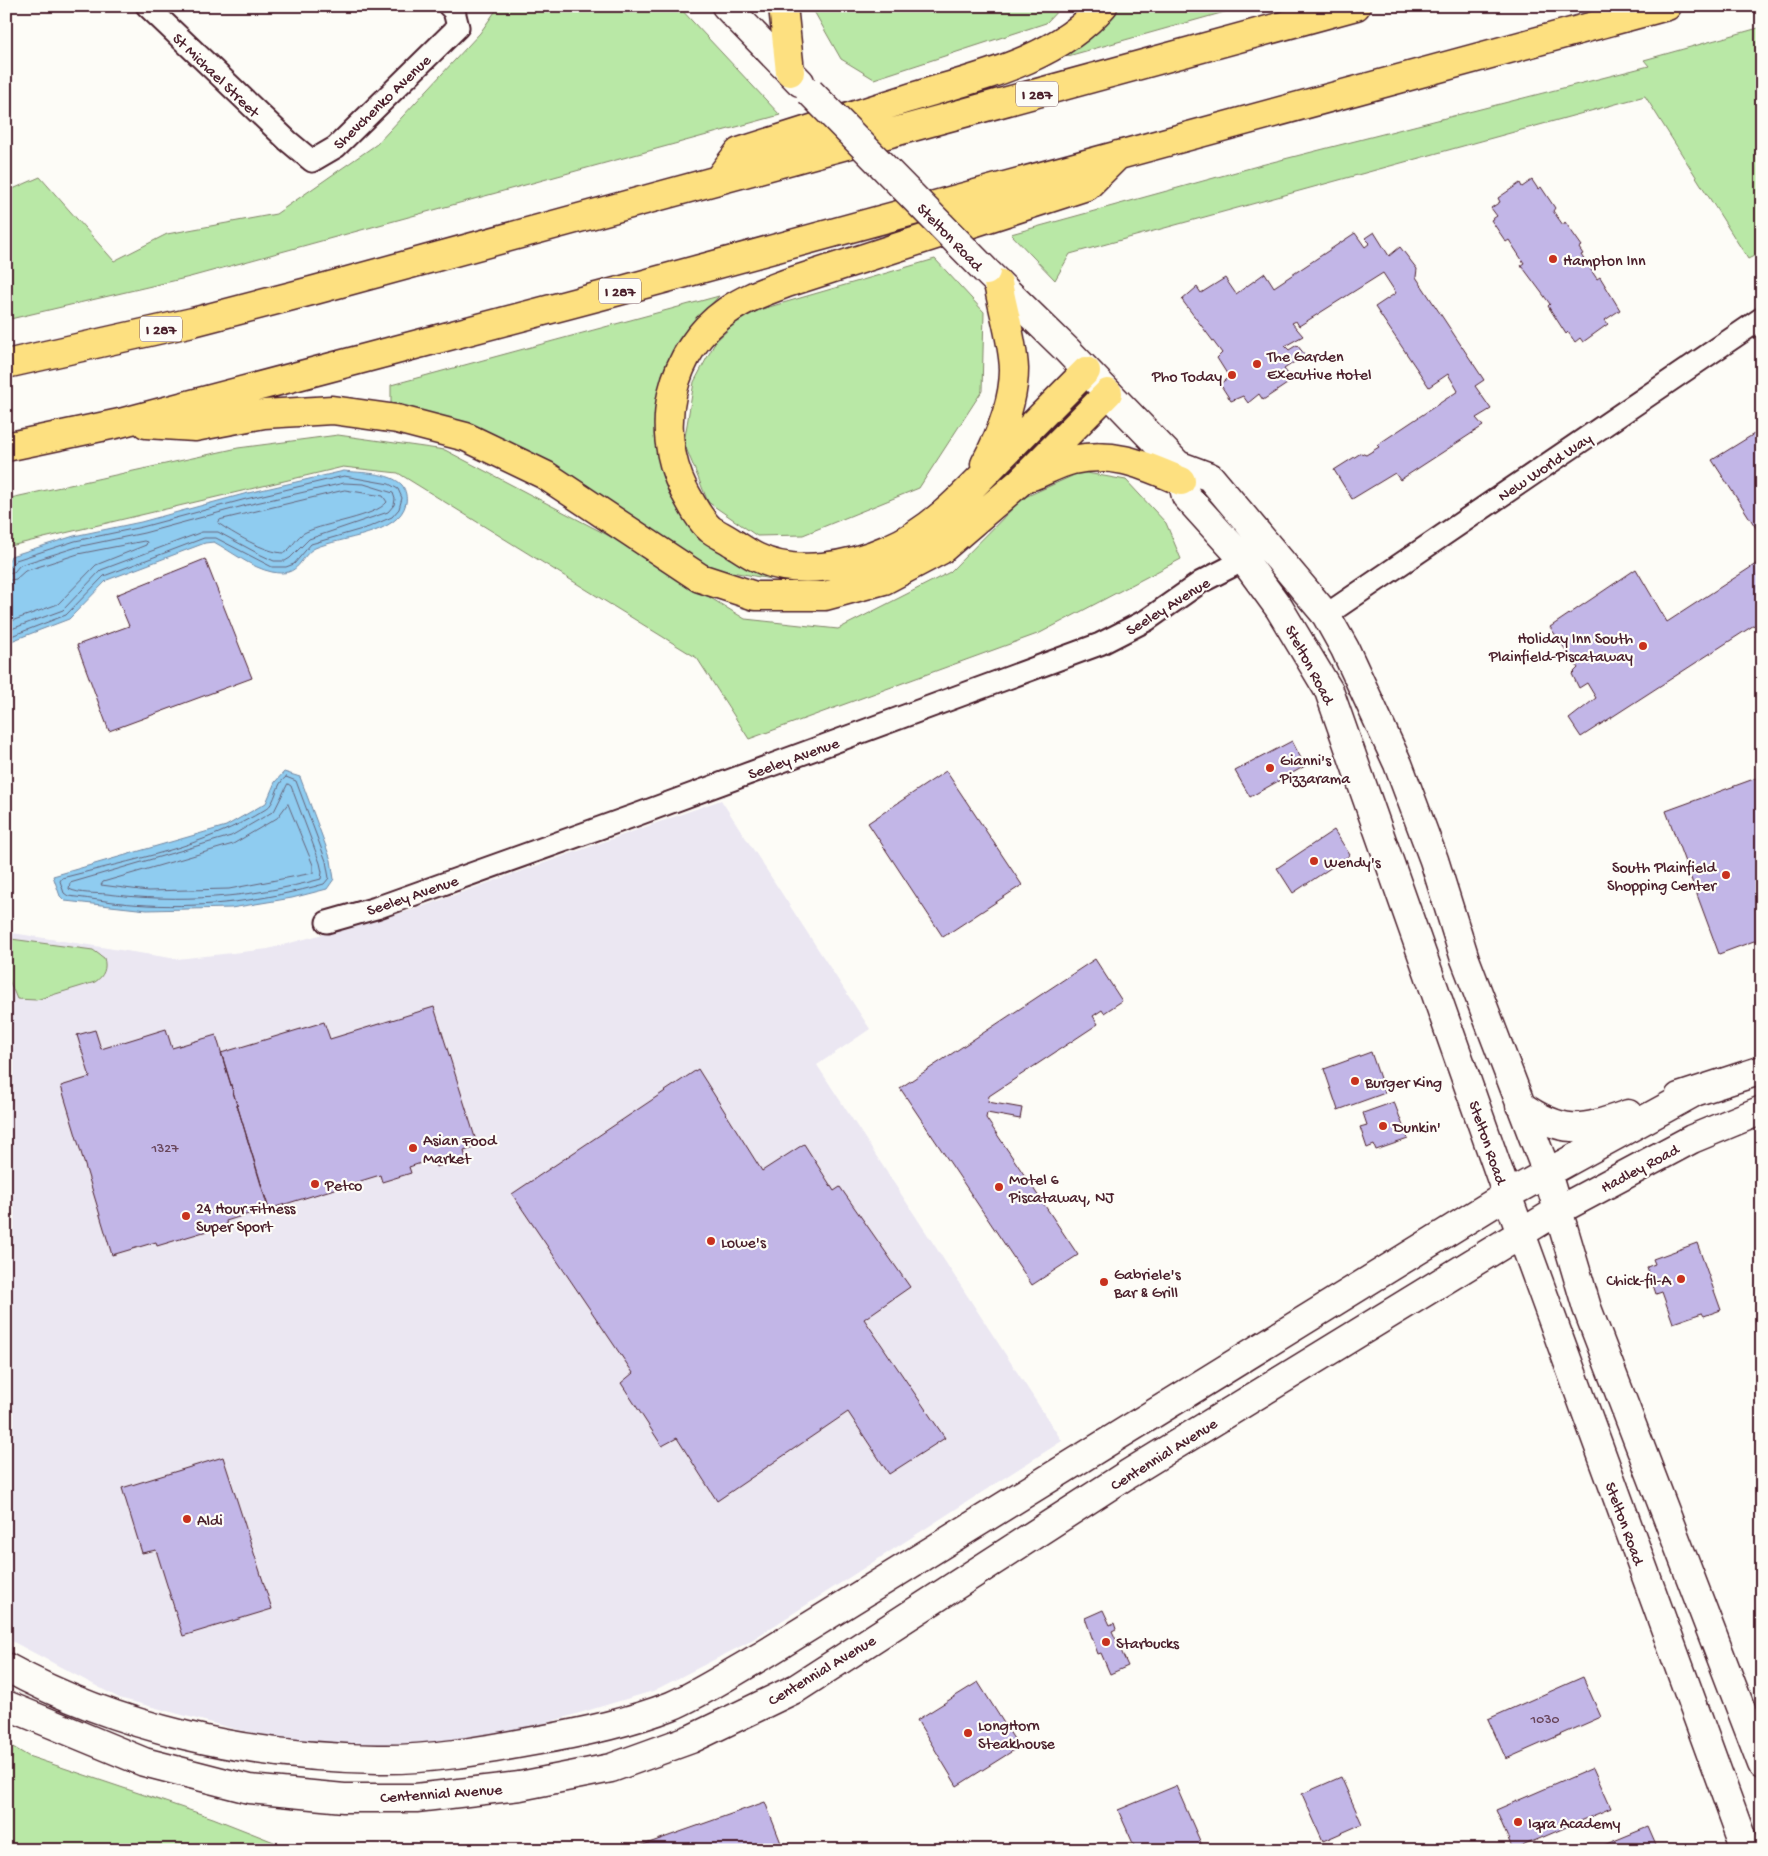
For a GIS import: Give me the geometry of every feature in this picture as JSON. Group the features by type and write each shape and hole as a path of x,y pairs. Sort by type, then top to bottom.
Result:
{"highway":[{"path":"783,6 790,72"},
{"path":"718,180 738,152 1004,68 1070,37 1092,19 1103,6"},
{"name":"I 287","path":"6,364 212,317 1356,6"},
{"name":"I 287","path":"6,447 120,423 620,291 1667,6"},
{"path":"1086,371 938,518 913,535 880,552 846,564 813,567 782,565 757,558 709,528 691,504 679,479 672,457 669,406 681,364 693,344 727,310 756,295 813,274 1087,186 1118,155"},
{"path":"972,486 990,454 1007,411 1012,390 1012,350 992,277"},
{"path":"120,423 195,427 264,414 332,410 397,418 466,437 545,475 700,578 755,596 826,596 884,580 941,550 1020,482 1108,393"},
{"path":"1020,482 1071,460 1106,456 1125,458 1180,473"}],"main road":[{"name":"Stelton Road","path":"726,6 992,277 1067,350 1180,473 1186,496 1244,560 1296,634 1328,691 1521,1233 1746,1850"},
{"name":"Stelton Road","path":"1180,473 1210,477 1326,615 1358,675 1398,764 1434,860 1465,959 1547,1173 1587,1308 1762,1764"},
{"path":"1520,1105 1536,1116 1558,1126 1581,1129 1762,1070"},
{"path":"6,1667 31,1680 120,1717 210,1742 291,1755 379,1760 463,1753 578,1733 671,1706 765,1654 1508,1195 1695,1092"},
{"name":"Hadley Road","path":"1521,1233 1559,1210 1692,1139 1762,1110"},
{"name":"Centennial Avenue","path":"6,1706 144,1762 249,1789 344,1798 416,1798 520,1786 612,1768 691,1739 796,1688 1128,1474 1521,1233"}],"street":[{"name":"St Michael Street","path":"146,6 288,141"},
{"name":"Shevchenko Avenue","path":"288,141 312,161 336,147 458,27 452,9"},
{"name":"New World Way","path":"1326,615 1762,318"},
{"name":"Seeley Avenue","path":"327,922 376,908 1100,644 1147,620 1201,582 1244,560"}],"shaded area":[{"path":"721,800 870,1029 817,1065 1062,1441 747,1643 653,1691 546,1723 445,1744 366,1747 293,1740 238,1730 119,1698 6,1638 6,932 177,959 268,949 415,909"}],"green space":[{"path":"499,6 678,6 780,115 190,277 6,320 6,192 40,177 114,261 167,234 276,214 377,144 480,33"},
{"path":"811,6 1062,6 1046,23 874,79 841,59"},
{"path":"1116,6 1246,6 1011,72"},
{"path":"1762,27 1762,252 1748,259 1645,96 1070,254 1055,280 1011,234 1261,165 1649,66 1644,60"},
{"path":"935,259 984,312 982,391 919,488 803,535 757,536 708,502 684,443 694,382 716,341 745,314"},
{"path":"719,296 675,344 654,422 670,497 727,557 771,579 698,566 618,510 503,439 391,403 391,385"},
{"path":"338,435 445,450 613,538 745,619 838,629 950,572 1023,498 1081,472 1126,480 1166,523 1181,559 1040,633 749,739 697,658 398,473 343,467 6,547 6,499 238,448"},
{"path":"11,939 93,950 104,958 104,972 95,982 36,1000 17,999 6,973 6,943"},
{"path":"6,1743 28,1756 213,1818 284,1846 286,1850 6,1850"}],"water":[{"path":"344,471 383,475 397,481 402,485 406,496 406,503 401,514 381,528 315,548 289,572 282,573 265,570 214,542 205,543 107,580 69,619 6,643 6,566 11,556 74,536 141,522 244,494"},
{"path":"284,772 300,777 331,860 334,879 327,889 292,898 231,908 147,910 65,901 60,896 53,876 226,826 266,803 275,782"}],"building":[{"name":"Hampton Inn","path":"1532,180 1538,189 1541,187 1555,208 1553,211 1563,225 1565,222 1582,246 1579,248 1583,254 1581,255 1597,279 1600,277 1620,310 1605,320 1608,324 1583,342 1580,338 1575,342 1568,332 1566,334 1548,306 1550,304 1521,265 1524,263 1509,240 1506,242 1491,220 1497,216 1491,208 1500,202 1498,198 1520,183 1522,187"},
{"name":"The Garden Executive Hotel","path":"1374,232 1389,256 1400,247 1417,269 1416,277 1484,380 1475,386 1491,409 1476,418 1483,426 1400,480 1395,473 1352,499 1334,470 1361,453 1366,455 1379,447 1377,445 1458,391 1448,374 1429,387 1375,307 1396,293 1383,273 1299,326 1296,321 1292,323 1303,336 1285,346 1289,350 1297,345 1305,355 1284,369 1293,380 1263,400 1259,394 1248,403 1243,396 1231,401 1220,384 1229,377 1217,358 1222,353 1182,300 1197,287 1201,293 1225,278 1236,294 1265,273 1274,287 1355,233 1365,247 1370,243 1365,238"},
{"path":"1754,434 1762,445 1762,537 1712,460"},
{"path":"205,559 252,678 109,731 77,645 129,626 116,595"},
{"name":"Holiday Inn South Plainfield-Piscataway","path":"1762,560 1762,620 1581,737 1569,719 1596,698 1587,683 1579,688 1572,674 1578,668 1550,627 1636,569 1667,622"},
{"name":"Gianni's Pizzarama","path":"1292,741 1305,766 1250,797 1235,771"},
{"path":"946,771 1022,885 943,937 868,823"},
{"name":"South Plainfield Shopping Center","path":"1762,776 1762,938 1719,954 1666,811"},
{"name":"Wendy's","path":"1334,830 1350,855 1293,893 1277,868"},
{"name":"Motel 6 Piscataway, NJ","path":"1095,959 1122,1001 1104,1013 1102,1010 1093,1016 1098,1024 989,1096 988,1102 1022,1108 1020,1119 987,1113 986,1118 1078,1255 1032,1285 900,1088"},
{"path":"434,1007 478,1147 464,1151 466,1158 436,1167 433,1159 409,1167 411,1173 382,1182 380,1175 269,1209 221,1053 324,1022 330,1039"},
{"path":"166,1029 172,1048 216,1035 268,1208 226,1221 227,1225 157,1246 156,1242 112,1255 61,1086 90,1077 77,1035 95,1030 101,1049"},
{"name":"Burger King","path":"1371,1052 1385,1093 1338,1110 1324,1069"},
{"name":"Lowe's","path":"698,1069 762,1171 804,1144 834,1191 840,1187 910,1287 864,1319 945,1438 889,1474 848,1412 717,1501 677,1438 662,1446 621,1383 633,1373 512,1194"},
{"name":"Dunkin'","path":"1394,1102 1408,1139 1376,1150 1374,1145 1367,1148 1360,1127 1367,1125 1363,1113"},
{"name":"Chick-fil-A","path":"1697,1243 1721,1310 1704,1316 1702,1313 1673,1323 1662,1292 1656,1294 1647,1267 1655,1264 1653,1259"},
{"name":"Aldi","path":"223,1457 272,1609 183,1636 156,1550 142,1553 122,1488"},
{"name":"Starbucks","path":"1103,1610 1110,1625 1114,1623 1116,1629 1112,1631 1128,1666 1110,1674 1101,1653 1098,1654 1085,1618"},
{"path":"1583,1677 1601,1717 1506,1759 1488,1719"},
{"name":"LongHorn Steakhouse","path":"978,1682 1019,1747 957,1786 917,1720"},
{"path":"1593,1768 1611,1808 1513,1850 1496,1810"},
{"path":"1341,1777 1362,1824 1323,1841 1302,1794"},
{"path":"1176,1786 1204,1850 1136,1850 1118,1810"},
{"path":"765,1802 781,1843 775,1850 629,1850"},
{"path":"1648,1827 1658,1850 1606,1850 1604,1845"}],"place":[{"name":"Hampton Inn","path":"1553,259"},
{"name":"The Garden Executive Hotel","path":"1257,364"},
{"name":"Pho Today","path":"1232,375"},
{"name":"Holiday Inn South Plainfield-Piscataway","path":"1643,646"},
{"name":"Gianni's Pizzarama","path":"1270,768"},
{"name":"Wendy's","path":"1314,861"},
{"name":"South Plainfield Shopping Center","path":"1726,875"},
{"name":"Burger King","path":"1355,1081"},
{"name":"Dunkin'","path":"1383,1126"},
{"name":"Asian Food Market","path":"413,1148"},
{"name":"Petco","path":"315,1184"},
{"name":"Motel 6 Piscataway, NJ","path":"999,1187"},
{"name":"24 Hour Fitness Super Sport","path":"186,1216"},
{"name":"Lowe's","path":"711,1241"},
{"name":"Chick-fil-A","path":"1681,1279"},
{"name":"Gabriele's Bar & Grill","path":"1104,1282"},
{"name":"Aldi","path":"187,1519"},
{"name":"Starbucks","path":"1106,1642"},
{"name":"LongHorn Steakhouse","path":"968,1733"},
{"name":"Iqra Academy","path":"1518,1822"}]}
